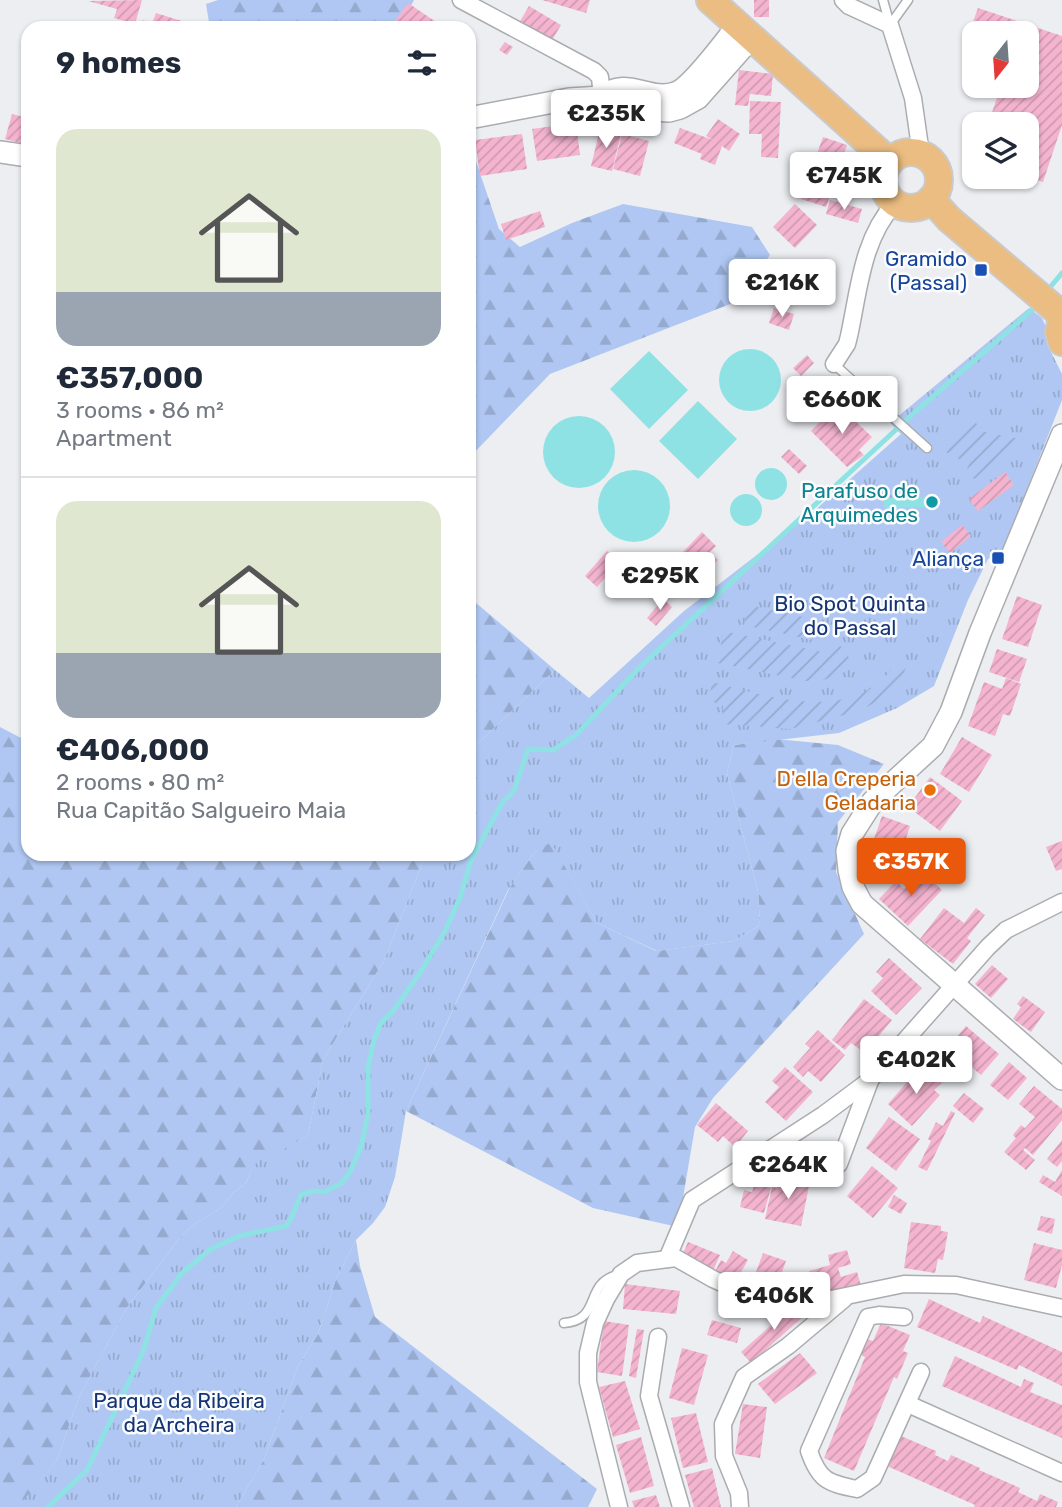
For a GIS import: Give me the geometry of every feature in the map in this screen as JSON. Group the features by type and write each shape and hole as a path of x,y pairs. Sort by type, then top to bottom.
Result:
{"main road":[{"path":"710,0 890,162"},
{"path":"908,152 920,154 932,161 937,170 937,190 931,199 914,208 902,206 895,203 884,188 883,177 890,162 898,155 908,152"},
{"path":"931,199 949,219 1052,307 1062,342"}],"street":[{"path":"461,0 594,71 600,77 602,97"},
{"path":"843,0 849,6 890,25 913,98 920,154"},
{"path":"476,117 569,99 602,97 611,89 620,87 666,95 676,93 745,31"},
{"path":"0,152 21,155"},
{"path":"834,364 847,345 869,244 880,222 895,203"},
{"path":"1062,435 951,712 933,746 873,802 852,834 847,851 853,887 862,904 1062,1079"},
{"path":"667,1259 692,1200 823,1115 870,1080 1006,930 1062,902"},
{"path":"752,1160 827,1172 839,1164 870,1080"},
{"path":"619,1507 589,1382 588,1353 595,1323 621,1274 637,1263 676,1258 713,1279 761,1300 817,1302 904,1284 956,1285 1062,1308"},
{"path":"740,1507 739,1493 724,1456 723,1424 744,1377 788,1346 846,1297"},
{"path":"1042,1304 1062,1313"},
{"path":"904,1317 868,1317 809,1451 817,1472 837,1485 857,1489 873,1478 921,1373"},
{"path":"658,1337 649,1396 681,1507"},
{"path":"908,1404 1062,1473"}],"lane":[{"path":"883,0 890,25"},
{"path":"890,25 908,0"},
{"path":"834,364 927,448"},
{"path":"564,1324 577,1322 586,1315 606,1278 621,1274"}],"green space":[{"path":"218,0 414,0 403,21 209,21 206,4"},
{"path":"476,162 499,229 520,247 572,223 623,204 752,227 770,255 738,301 550,374 476,451"},
{"path":"1029,308 1042,318 1047,344 1062,374 1062,400 1003,550 988,559 968,600 934,686 897,708 839,733 734,745 727,773 758,892 760,925 734,941 657,951 597,923 551,842 534,853 508,890 406,1111 395,1177 385,1207 356,1240 336,1279 318,1334 298,1366 264,1459 236,1507 18,1507 57,1460 79,1397 126,1309 181,1236 221,1208 233,1193 246,1183 251,1170 262,1156 274,1155 308,1135 323,1060 384,961 423,861 476,861 476,745 555,670 589,698 684,611 814,511 901,434 890,423"},
{"path":"971,418 985,432 1020,439 1009,459 974,479 966,472 969,464 944,451 958,430"},
{"path":"476,603 555,670 476,745"},
{"path":"748,605 817,620 812,640 744,625"},
{"path":"723,631 822,652 839,644 855,666 832,678 806,681 718,663"},
{"path":"896,663 906,667 900,683 889,694 860,711 790,729 722,724 723,706 709,700 712,682 785,699 835,701 859,695 879,683"},
{"path":"0,727 21,738 21,861 423,861 384,961 323,1060 308,1135 251,1170 246,1183 233,1193 221,1208 181,1236 126,1309 79,1397 57,1460 19,1507 0,1507"},
{"path":"776,739 838,745 884,764 838,822 836,872 864,934 713,1098 695,1127 678,1227 593,1208 406,1111 510,887 534,853 551,841 597,923 656,951 734,941 760,925 758,892 727,773 734,745"},
{"path":"356,1240 360,1266 375,1317 597,1489 588,1507 236,1507 264,1459 298,1366 318,1334 336,1279"}],"shaded area":[{"path":"750,349 772,358 781,380 772,402 750,411 728,402 719,380 728,358"},
{"path":"649,351 688,390 649,429 610,389"},
{"path":"698,401 737,439 698,479 659,441"},
{"path":"579,416 599,422 609,432 615,452 609,472 599,482 579,488 559,482 549,472 543,452 549,432 559,422"},
{"path":"771,468 782,473 787,484 782,495 771,500 760,495 755,484 760,473"},
{"path":"634,470 654,476 664,486 670,506 664,526 654,536 634,542 614,536 604,526 598,506 604,486 614,476"},
{"path":"746,494 757,499 762,510 757,521 746,526 735,521 730,510 735,499"},
{"path":"935,497 935,507 884,508 883,498"}],"building":[{"path":"142,0 136,21 114,18 117,9 88,1"},
{"path":"542,0 590,0 586,13"},
{"path":"754,0 769,0 769,17 754,17"},
{"path":"408,3 435,21 395,21"},
{"path":"529,6 561,25 551,42 519,23"},
{"path":"978,8 1017,21 973,21"},
{"path":"156,13 181,21 153,21"},
{"path":"1040,29 1062,36 1062,125 1043,182 1039,181 1039,112 992,112 997,98 1040,98"},
{"path":"505,42 513,47 507,55 499,50"},
{"path":"739,70 773,74 771,96 750,94 748,106 735,105"},
{"path":"750,101 781,102 778,158 761,157 762,134 749,134"},
{"path":"12,114 21,116 21,143 5,139"},
{"path":"718,119 740,134 729,151 722,146 715,165 700,159 702,154 674,143 680,128 713,140 706,136"},
{"path":"576,123 580,155 537,161 532,129"},
{"path":"600,129 621,134 612,171 591,166"},
{"path":"522,134 527,169 480,176 476,140"},
{"path":"622,134 649,141 640,176 613,169"},
{"path":"823,137 847,145 826,207 801,199"},
{"path":"830,200 862,209 858,223 826,214"},
{"path":"795,204 817,225 795,248 773,227"},
{"path":"540,211 545,227 506,240 501,224"},
{"path":"774,308 794,314 789,330 769,323"},
{"path":"807,355 814,363 801,376 793,368"},
{"path":"841,386 854,399 842,411 829,399"},
{"path":"834,407 846,419 849,415 872,437 859,450 864,455 847,467 811,431"},
{"path":"789,449 807,466 799,474 781,457"},
{"path":"1005,472 1014,485 978,511 969,499"},
{"path":"962,525 971,536 950,553 941,542"},
{"path":"702,532 716,546 710,552 718,560 686,593 664,572"},
{"path":"607,551 619,562 597,587 585,576"},
{"path":"636,573 643,580 633,591 625,585"},
{"path":"1017,596 1042,605 1028,647 1002,639"},
{"path":"663,599 672,607 656,626 647,618"},
{"path":"997,649 1027,659 1019,682 989,672"},
{"path":"1006,678 1021,684 1010,716 1003,714 995,736 968,726 984,682 1002,689"},
{"path":"962,737 992,755 969,792 940,774"},
{"path":"930,777 962,801 940,831 908,807"},
{"path":"882,816 910,826 896,869 867,859"},
{"path":"1062,841 1062,869 1056,871 1046,847"},
{"path":"922,871 942,890 908,926 879,899 896,881 904,889"},
{"path":"944,908 964,923 976,908 985,915 967,938 971,941 953,964 920,939"},
{"path":"889,958 922,988 896,1015 871,991 883,978 876,972"},
{"path":"992,965 1008,979 991,998 975,984"},
{"path":"1023,996 1045,1012 1031,1032 1013,1019 1021,1007 1017,1004"},
{"path":"864,999 892,1020 865,1053 851,1043 845,1050 832,1040"},
{"path":"966,1026 999,1054 981,1075 948,1048"},
{"path":"818,1030 845,1055 821,1082 808,1071 803,1077 793,1067 810,1048 805,1044"},
{"path":"1009,1062 1027,1078 1008,1100 990,1085"},
{"path":"922,1065 942,1083 934,1090 940,1095 912,1126 888,1104"},
{"path":"785,1067 813,1092 786,1121 765,1102 779,1087 772,1081"},
{"path":"1034,1086 1062,1109 1062,1120 1033,1155 1025,1148 1023,1150 1035,1160 1026,1170 1004,1152 1016,1138 1013,1135 1021,1125 1025,1128 1035,1117 1019,1104"},
{"path":"964,1093 984,1109 973,1123 953,1106"},
{"path":"716,1103 748,1131 735,1147 723,1136 718,1142 697,1125"},
{"path":"951,1111 955,1113 927,1171 918,1167 931,1141 928,1139 936,1122 943,1126"},
{"path":"889,1117 920,1139 896,1171 866,1148"},
{"path":"1062,1140 1062,1161 1057,1167 1047,1159"},
{"path":"872,1166 898,1188 873,1218 847,1196"},
{"path":"1062,1170 1062,1196 1039,1182 1043,1175 1055,1182"},
{"path":"780,1174 810,1181 801,1226 765,1219 772,1187 777,1188"},
{"path":"755,1183 771,1188 764,1213 740,1207 744,1190 752,1192"},
{"path":"894,1195 907,1203 901,1214 888,1207"},
{"path":"1041,1216 1055,1219 1052,1234 1037,1230"},
{"path":"911,1222 941,1226 941,1231 948,1232 943,1260 938,1259 935,1273 904,1268"},
{"path":"688,1242 720,1255 713,1271 681,1258"},
{"path":"1034,1243 1062,1250 1062,1265 1056,1288 1024,1280"},
{"path":"847,1250 851,1264 838,1268 841,1277 857,1272 862,1289 818,1302 809,1271 830,1265 828,1255"},
{"path":"733,1251 748,1260 733,1286 713,1275 721,1260 726,1263"},
{"path":"763,1253 786,1261 774,1294 751,1286"},
{"path":"625,1284 680,1291 676,1314 623,1309"},
{"path":"929,1299 980,1323 983,1316 1062,1352 1062,1386 1019,1365 1017,1370 917,1327"},
{"path":"797,1302 807,1313 751,1363 741,1352"},
{"path":"712,1320 741,1328 737,1343 707,1335"},
{"path":"604,1321 629,1325 622,1376 597,1372"},
{"path":"881,1323 910,1335 903,1351 908,1353 897,1379 894,1377 854,1471 824,1458 865,1357 861,1355 867,1339 873,1341"},
{"path":"637,1329 644,1330 636,1378 629,1376"},
{"path":"682,1348 708,1355 694,1405 669,1398"},
{"path":"800,1353 817,1373 775,1404 758,1384"},
{"path":"955,1356 1021,1387 1024,1379 1034,1383 1030,1392 1062,1405 1062,1438 942,1386"},
{"path":"625,1381 640,1429 613,1437 599,1387"},
{"path":"743,1404 767,1407 760,1458 735,1454"},
{"path":"696,1413 708,1462 683,1468 671,1418"},
{"path":"901,1436 936,1451 935,1455 948,1461 951,1455 980,1468 979,1470 1020,1488 1018,1492 1037,1501 1040,1494 1058,1502 1056,1507 974,1507 975,1505 887,1466"},
{"path":"641,1437 654,1486 630,1493 616,1445"},
{"path":"712,1468 721,1507 694,1507 685,1475"},
{"path":"656,1495 660,1507 634,1507 632,1501"}],"waterway":[{"path":"1046,292 1062,273"},
{"path":"476,851 502,803 514,791 528,749 553,750 576,735 641,666 914,413 1039,304"},
{"path":"48,1507 87,1470 143,1352 156,1308 182,1273 211,1249 239,1236 286,1226 302,1194 324,1192 342,1183 350,1172 361,1147 368,1114 368,1067 374,1040 381,1023 420,973 444,933 460,898 471,861"}],"place":[{"name":"Gramido (Passal)","path":"981,270"},
{"name":"Parafuso de Arquimedes","path":"932,502"},
{"name":"Aliança","path":"998,558"},
{"name":"D'ella Creperia Geladaria","path":"930,790"}],"park label":[{"name":"Bio Spot Quinta do Passal","path":"850,615"},
{"name":"Parque da Ribeira da Archeira","path":"179,1412"}]}
